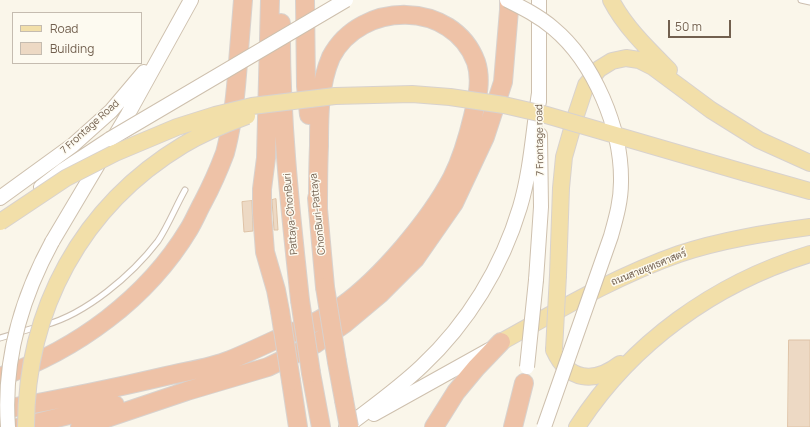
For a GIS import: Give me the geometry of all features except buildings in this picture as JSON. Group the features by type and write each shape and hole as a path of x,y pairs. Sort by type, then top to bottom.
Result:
{"highway":[{"path":"0,377 57,352 95,329 138,293 170,256 189,229 208,192 226,146 233,116 243,0"},
{"path":"270,0 262,213 265,252 276,290 280,311 297,425"},
{"name":"Pattaya-ChonBuri","path":"281,0 282,73 289,193 300,300 320,419"},
{"name":"ChonBuri-Pattaya","path":"305,0 306,86 326,287 337,362 350,427"},
{"path":"80,427 187,391 268,367 315,344 344,324 381,293 415,259 454,203 485,137 503,82 510,10 508,0"},
{"path":"0,410 124,386 228,361 312,325 343,306 371,281 404,247 432,210 452,177 466,142 480,88 477,64 467,42 451,24 430,13 406,8 382,11 360,20 343,37 331,58 323,82 319,116 318,211"},
{"path":"434,427 456,392 501,342"},
{"path":"513,427 526,375"},
{"path":"20,427 77,413 187,391"}],"main road":[{"name":"7 Frontage Road","path":"0,198 73,145 105,116 164,49 191,0"},
{"path":"0,219 63,170 110,139 346,0"},
{"path":"508,0 528,10 553,28 577,53 598,86 610,117 620,167 621,181 619,207 611,236 544,427"},
{"name":"7 Frontage road","path":"518,427 526,375 536,280 541,207 538,93 539,0"},
{"path":"611,0 615,8 643,44 711,110"},
{"path":"8,427 8,386 12,352 17,326 25,299 38,268 52,242 128,114 164,49"},
{"path":"810,163 759,140 711,110 653,67 639,60 626,58 612,61 599,69 586,85 564,157 561,188 554,350 559,360 566,368 576,374 588,377 600,376 612,370 692,310 722,291 751,276 782,263 810,254"},
{"path":"346,427 422,366 448,339 464,319 491,276 502,254 520,207 528,169 538,93"},
{"path":"0,222 66,178 115,153 177,127 215,115 252,106 335,96 412,94 450,97 504,105 543,114 810,191"},
{"path":"26,427 28,382 33,350 52,294 68,262 83,237 100,215 125,188 152,166 184,144 217,127 253,114 335,96"},
{"name":"ถนนสายยุทธศาสตร์","path":"501,342 602,287 639,270 680,254 729,241 810,227"},
{"path":"577,427 590,406 612,380 639,352 663,331"},
{"path":"350,427 501,342"}],"lane":[{"path":"801,0 810,2"},
{"path":"0,338 56,322 97,300 129,274 158,240 185,190"}]}
